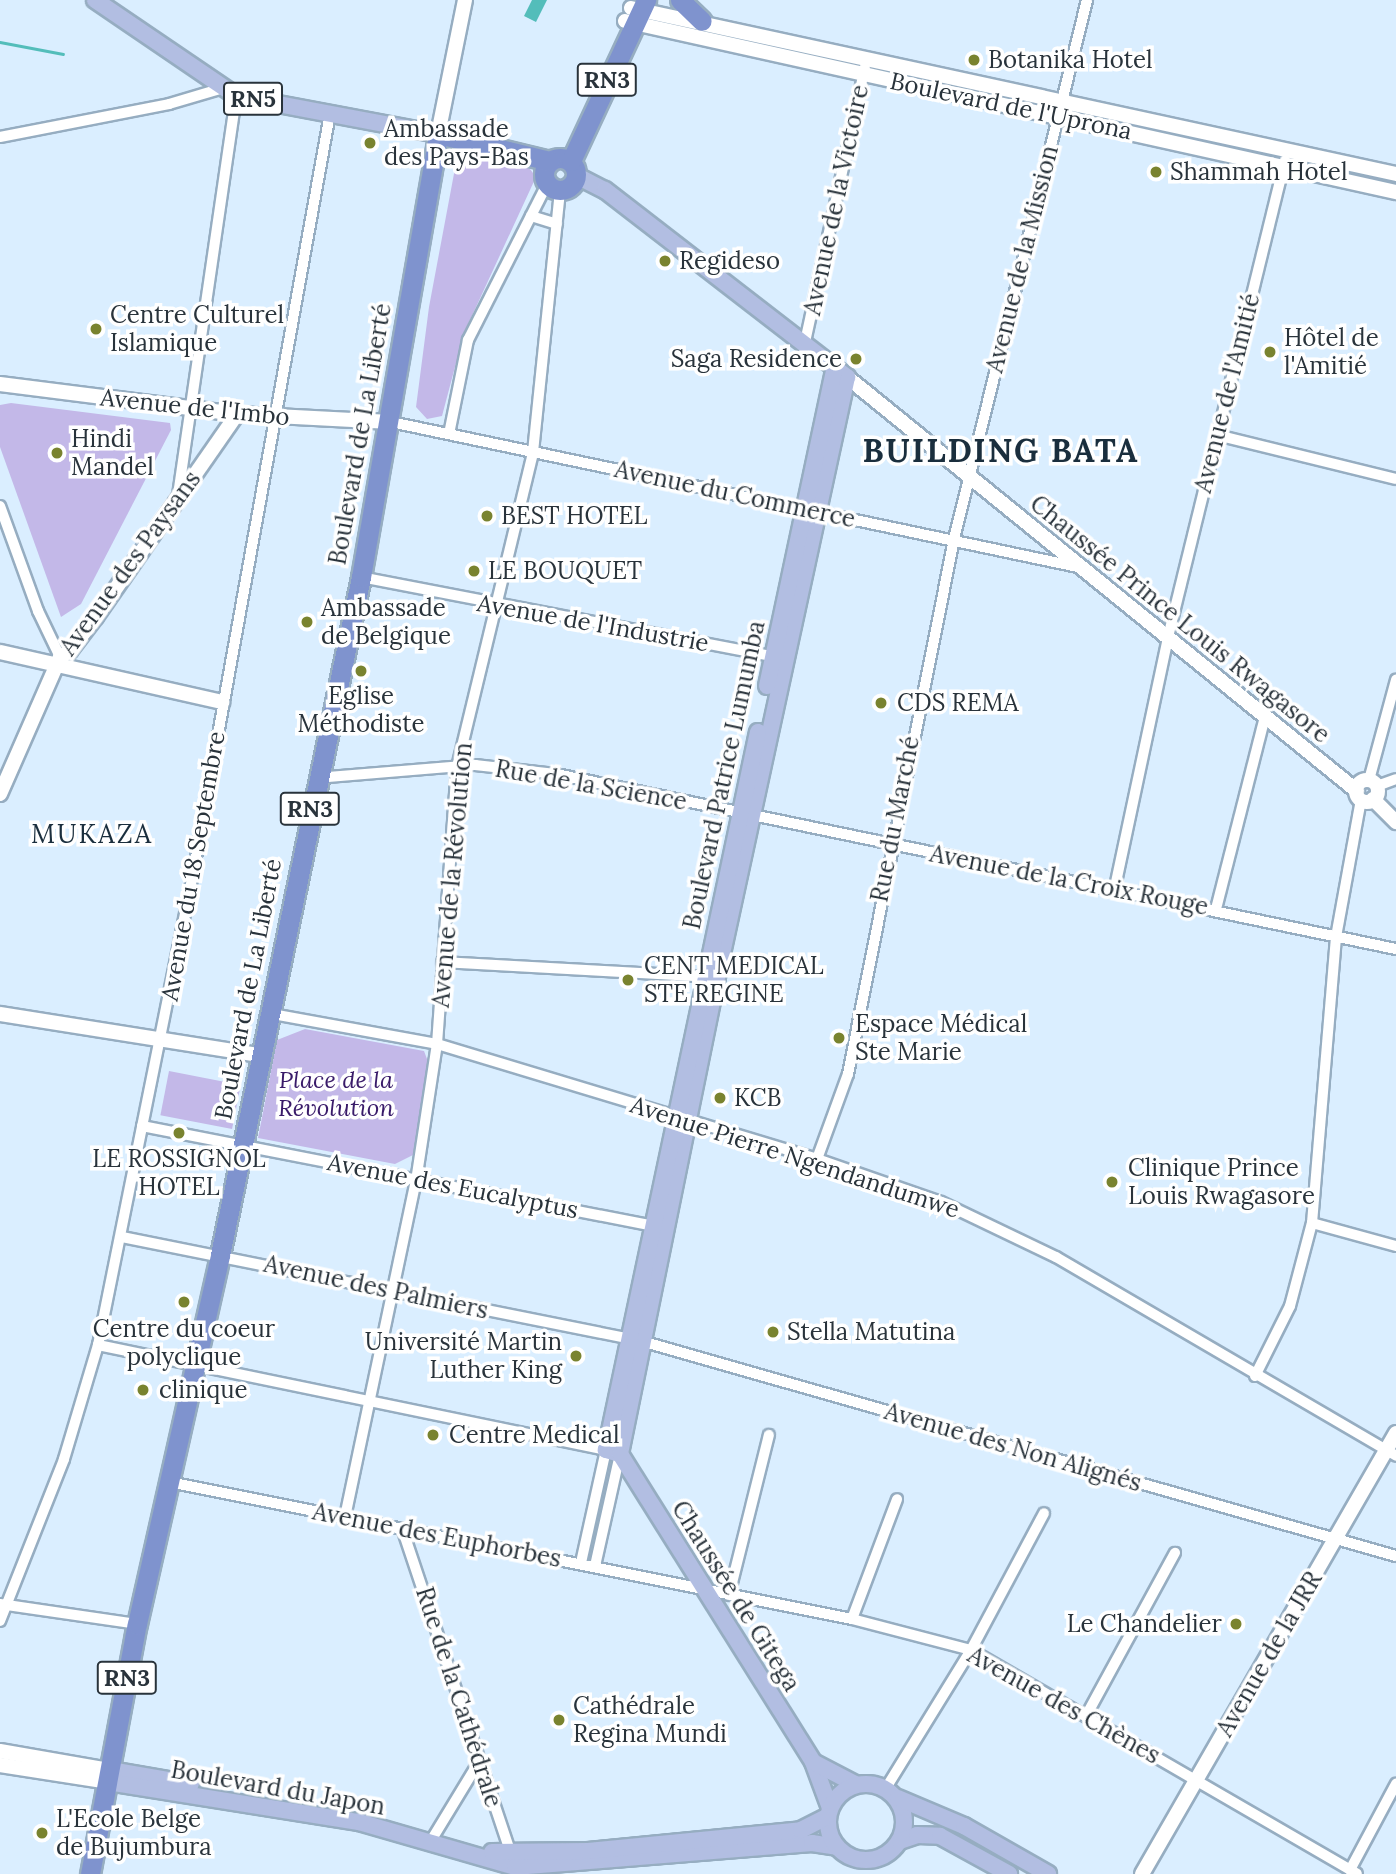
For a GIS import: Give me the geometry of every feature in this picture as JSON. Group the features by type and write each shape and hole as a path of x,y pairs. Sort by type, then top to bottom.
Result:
{"highway":[{"name":"RN3","path":"565,164 544,174 553,187 570,187 565,164 635,10"},
{"name":"RN5","path":"439,134 565,164"},
{"name":"Boulevard de La Liberté","path":"170,1482 220,1255 267,1013 391,422 439,134"},
{"name":"RN3","path":"90,1874 137,1624 170,1482"}],"main road":[{"name":"RN5","path":"95,0 229,92 439,134"},
{"name":"Chaussée Prince Louis Rwagasore","path":"565,164 605,190 841,372"},
{"name":"Boulevard Patrice Lumumba","path":"613,1452 710,977 841,372"},
{"name":"Chaussée de Gitega","path":"613,1452 705,1590 813,1762 829,1812"},
{"path":"813,1762 855,1784 891,1792 924,1812 964,1826 1048,1874"},
{"name":"Boulevard du Japon","path":"109,1776 337,1813 513,1861 689,1848 812,1843 842,1851"},
{"path":"855,1784 844,1790 829,1812 829,1833 863,1874"},
{"path":"891,1792 904,1813 900,1841"},
{"name":"Boulevard du Japon","path":"689,1848 801,1830 829,1812"},
{"path":"842,1851 863,1860 881,1857 900,1841 917,1835 940,1836 1009,1874"},
{"path":"877,1874 881,1857"}],"street":[{"path":"439,134 465,0"},
{"name":"Avenue de la Mission","path":"969,478 1060,99 1087,0"},
{"name":"Boulevard de l'Uprona","path":"635,10 686,18 1396,174"},
{"name":"Boulevard de l'Uprona","path":"686,18 864,74 1396,192"},
{"name":"Avenue de la Victoire","path":"805,342 867,58"},
{"path":"1,135 229,92 178,495"},
{"name":"Avenue du 18 Septembre","path":"0,1621 2,1604 64,1459 98,1345 122,1237 142,1126 163,1037 330,114"},
{"name":"Avenue de l'Amitié","path":"1115,887 1168,637 1287,150"},
{"path":"449,434 468,340 531,216 553,187"},
{"name":"Avenue de la Révolution","path":"345,1517 416,1181 437,1044 457,767 533,452 557,224 553,187"},
{"path":"531,216 557,224"},
{"name":"Chaussée Prince Louis Rwagasore","path":"841,372 1265,717 1367,791 1396,822"},
{"name":"Avenue de l'Imbo","path":"0,384 237,414 391,422"},
{"name":"Avenue des Paysans","path":"2,786 60,662 96,617 178,495 237,414"},
{"name":"Avenue du Commerce","path":"391,422 1079,567"},
{"path":"1217,435 1396,479"},
{"name":"Rue du Marché","path":"817,1159 848,1074 890,844 969,478"},
{"path":"0,506 38,611 60,662"},
{"name":"Avenue de l'Industrie","path":"360,577 496,606 779,658"},
{"path":"0,652 60,662 222,702"},
{"path":"1255,1376 1290,1306 1312,1223 1336,937 1367,791 1396,680"},
{"path":"1216,909 1265,717"},
{"name":"Rue de la Science","path":"316,778 475,765 556,774 747,816"},
{"path":"1367,791 1396,779"},
{"name":"Avenue de la Croix Rouge","path":"747,816 1115,887 1396,949"},
{"path":"442,962 710,977"},
{"name":"Avenue Pierre Ngendandumwe","path":"267,1013 437,1044 817,1159 941,1202 1041,1249 1391,1453"},
{"path":"0,1014 163,1037 259,1055"},
{"name":"Avenue des Eucalyptus","path":"142,1126 242,1143 416,1181 658,1227"},
{"path":"1312,1223 1396,1246"},
{"name":"Avenue des Palmiers","path":"122,1237 636,1340"},
{"name":"Avenue des Non Alignés","path":"636,1340 1396,1556"},
{"path":"98,1345 194,1368 613,1452"},
{"name":"Avenue de la JRR","path":"1142,1874 1335,1539 1391,1453 1396,1433"},
{"path":"729,1595 769,1435"},
{"name":"Boulevard Patrice Lumumba","path":"581,1563 613,1452"},
{"name":"Boulevard Patrice Lumumba","path":"595,1566 613,1452"},
{"name":"Avenue des Euphorbes","path":"170,1482 705,1590"},
{"path":"852,1619 897,1499"},
{"path":"891,1792 1044,1513"},
{"name":"Rue de la Cathédrale","path":"402,1528 513,1861"},
{"path":"1086,1716 1175,1553"},
{"name":"Avenue des Chènes","path":"705,1590 852,1619 971,1650 1353,1872"},
{"path":"2,1604 137,1624"},
{"name":"Boulevard du Japon","path":"0,1751 109,1776"},
{"path":"431,1839 480,1760"},
{"name":"Boulevard du Japon","path":"0,1765 109,1776"},
{"path":"1353,1872 1396,1784"}],"green space":[{"path":"469,155 527,165 536,177 464,333 442,416 427,419 416,407 429,307 456,163"},
{"path":"11,403 170,423 171,430 81,604 61,617 0,447 0,405"},
{"name":"Place de la Révolution","path":"305,1029 424,1051 430,1067 413,1155 395,1164 258,1138 277,1040"},
{"path":"169,1071 241,1085 232,1129 160,1115"}],"shaded area":[{"path":"532,0 547,0 536,22 524,16"}],"waterway":[{"path":"0,42 63,54"}],"place":[{"name":"Botanika Hotel","path":"974,60"},
{"name":"Ambassade des Pays-Bas","path":"370,143"},
{"name":"Shammah Hotel","path":"1156,172"},
{"name":"Regideso","path":"665,261"},
{"name":"Centre Culturel Islamique","path":"96,329"},
{"name":"Hôtel de l'Amitié","path":"1270,352"},
{"name":"Saga Residence","path":"856,359"},
{"name":"Hindi Mandel","path":"57,453"},
{"name":"BEST HOTEL","path":"487,516"},
{"name":"LE BOUQUET","path":"474,571"},
{"name":"Ambassade de Belgique","path":"307,622"},
{"name":"Eglise Méthodiste","path":"361,671"},
{"name":"CDS REMA","path":"881,703"},
{"name":"CENT MEDICAL STE REGINE","path":"628,980"},
{"name":"Espace Médical Ste Marie","path":"839,1038"},
{"name":"KCB","path":"720,1098"},
{"name":"LE ROSSIGNOL HOTEL","path":"179,1133"},
{"name":"Clinique Prince Louis Rwagasore","path":"1112,1182"},
{"name":"Centre du coeur polyclique","path":"184,1302"},
{"name":"Stella Matutina","path":"773,1332"},
{"name":"Université Martin Luther King","path":"576,1356"},
{"name":"clinique","path":"143,1390"},
{"name":"Centre Medical","path":"433,1435"},
{"name":"Le Chandelier","path":"1236,1624"},
{"name":"Cathédrale Regina Mundi","path":"559,1720"},
{"name":"L'Ecole Belge de Bujumbura","path":"42,1833"}],"district":[{"name":"BUILDING BATA","path":"1001,451"},
{"name":"MUKAZA","path":"92,834"}]}
